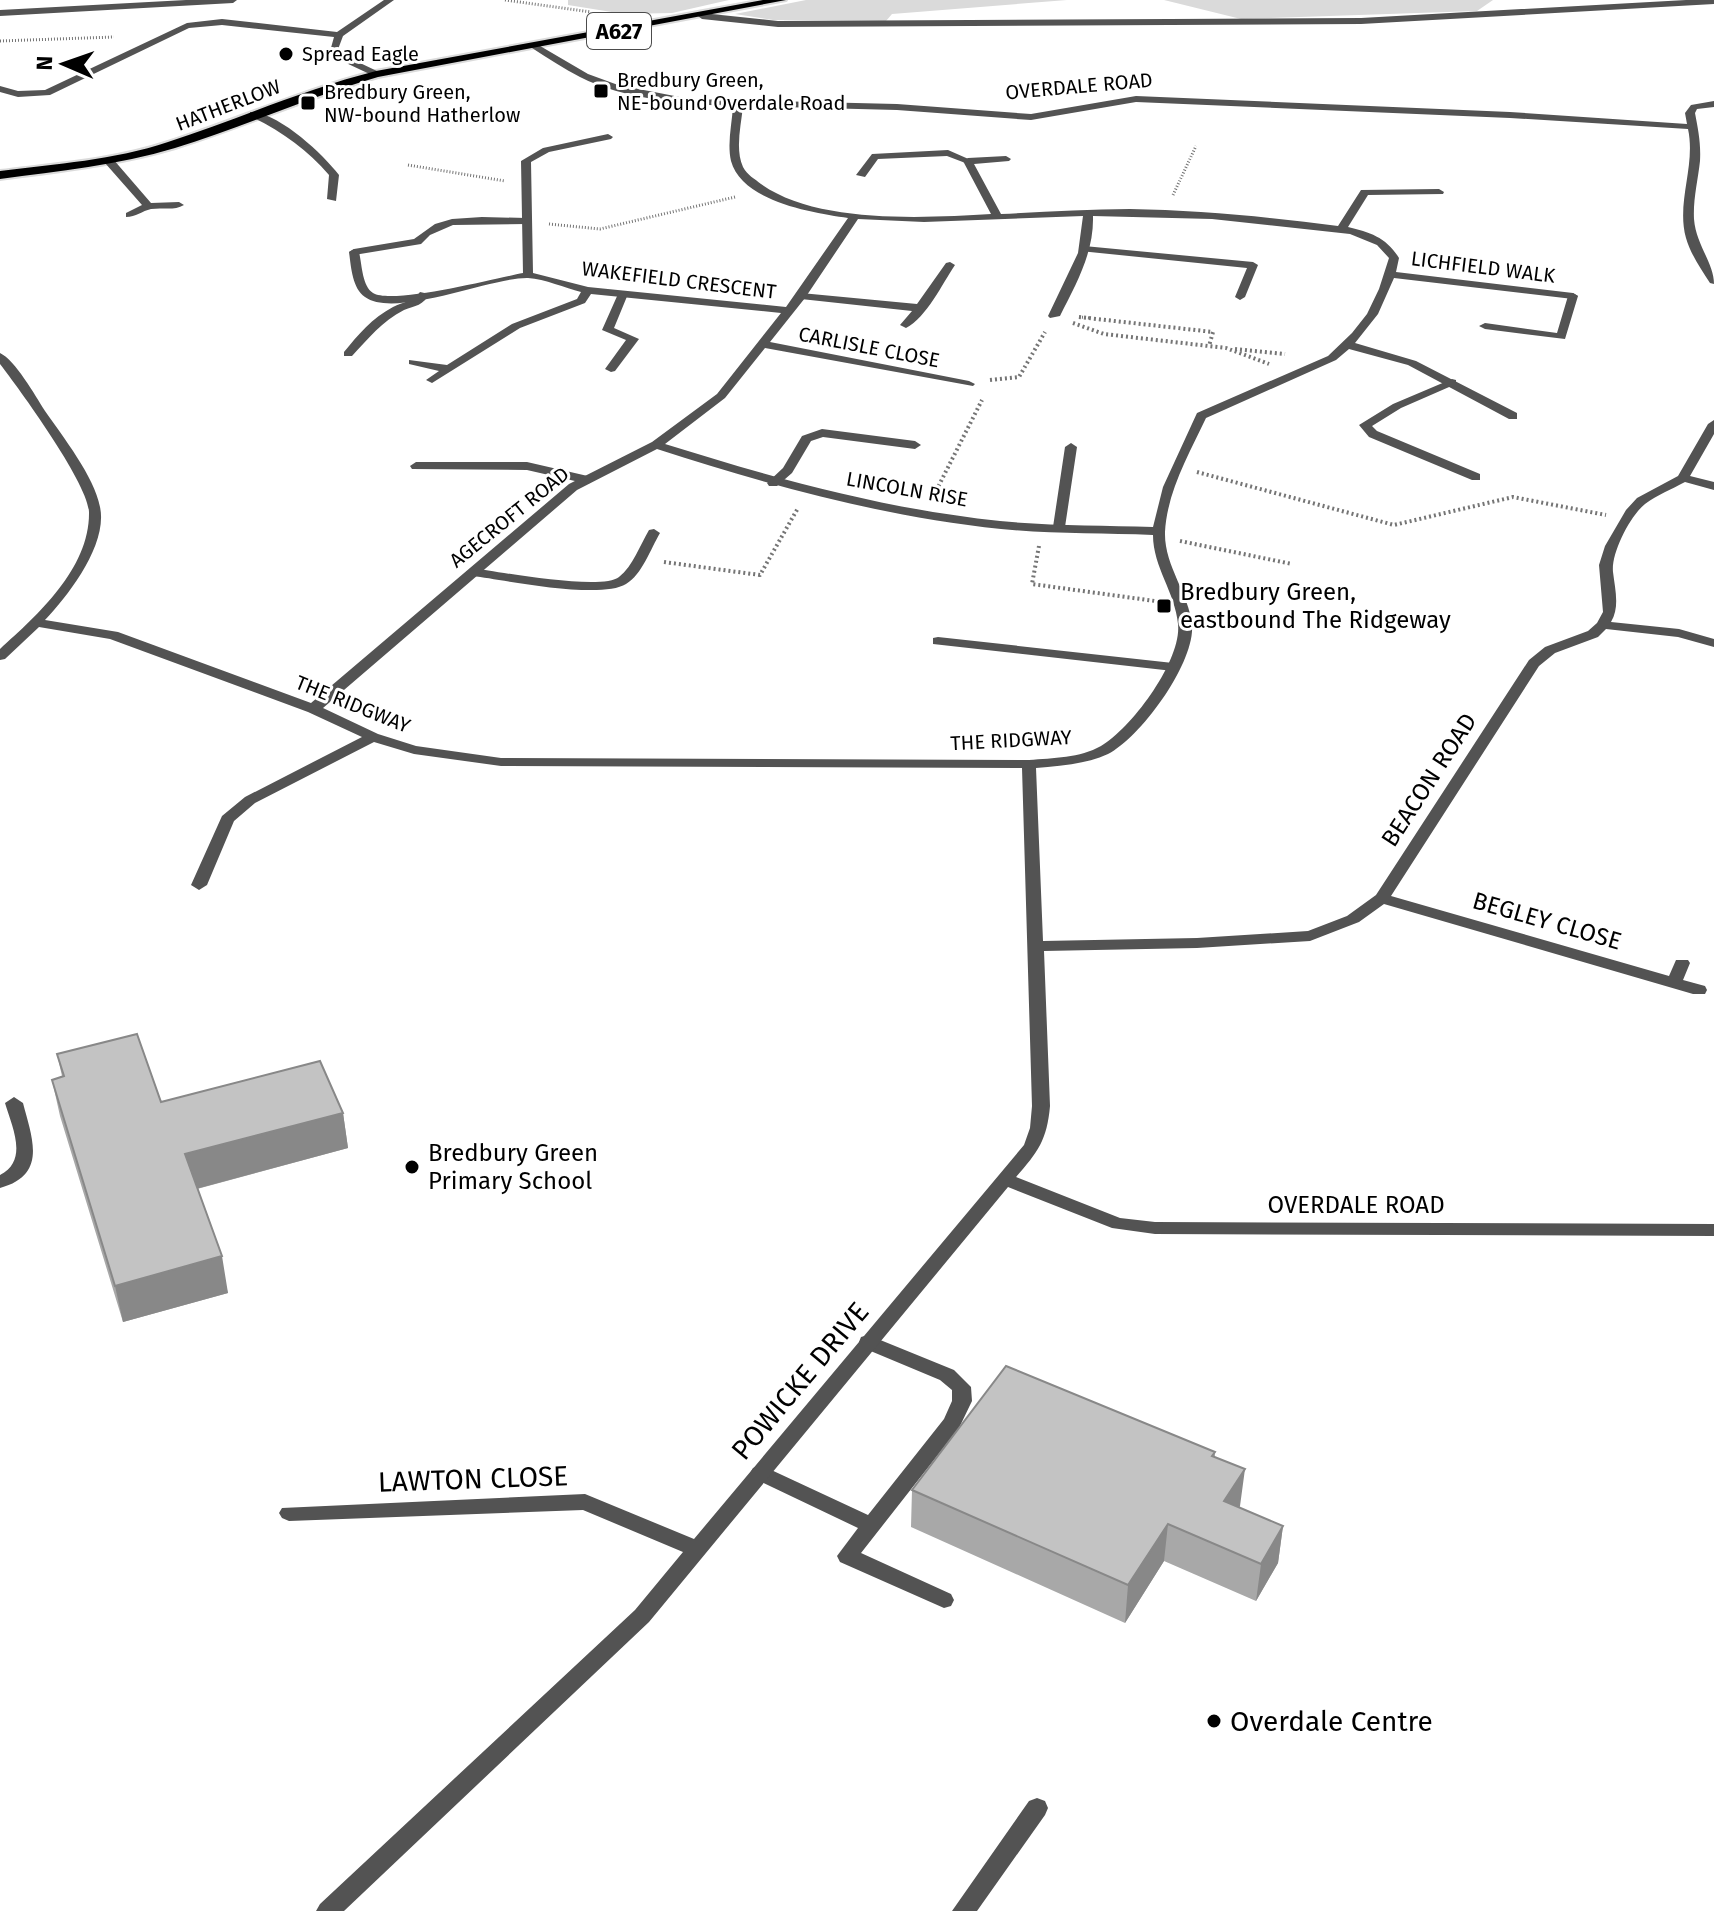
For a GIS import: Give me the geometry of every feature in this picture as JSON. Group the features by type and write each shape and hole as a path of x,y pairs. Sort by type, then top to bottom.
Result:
{"main road":[{"name":"A627","path":"702,16 781,0"},
{"name":"HATHERLOW","path":"0,175 109,161 171,145 253,114 376,74 702,16"}],"street":[{"path":"0,11 233,0"},
{"path":"376,74 332,53 339,35 390,0"},
{"path":"702,16 793,24 1237,23 1361,21 1714,1"},
{"path":"0,89 18,94 47,93 187,26 222,22 339,35"},
{"name":"OVERDALE ROAD","path":"535,46 585,76 616,87 690,102 897,107 1031,117 1136,99 1510,115 1695,127"},
{"path":"1714,104 1694,107 1690,113 1695,127 1697,155 1686,222 1698,260 1714,281"},
{"path":"738,105 735,159 743,175 763,190 805,208 854,217 906,220 1152,212 1341,230 1368,236 1389,248 1394,258 1389,274"},
{"path":"253,114 285,129 323,161 334,175 332,199"},
{"path":"526,221 442,223 426,229 417,242 354,252 363,289 372,297 396,299 528,275 526,161 546,150 608,137"},
{"path":"861,175 875,156 948,153 968,161 1006,159"},
{"path":"109,161 148,206"},
{"path":"968,161 996,215"},
{"path":"1341,230 1365,192 1439,192"},
{"path":"130,215 148,206 179,205"},
{"path":"1054,316 1081,263 1089,225 1088,212"},
{"name":"AGECROFT ROAD","path":"313,709 573,487 656,445 721,396 801,296 854,217"},
{"path":"1084,249 1253,265 1240,297"},
{"path":"906,325 950,265"},
{"name":"LICHFIELD WALK","path":"1389,274 1573,296 1561,337 1485,326"},
{"name":"THE RIDGWAY","path":"37,623 113,635 313,709 373,737 414,750 501,762 1029,764 1078,758 1109,748 1140,718 1173,667 1186,637 1179,605 1164,564 1159,534 1165,503 1201,416 1332,358 1348,345 1376,312 1389,274"},
{"name":"WAKEFIELD CRESCENT","path":"528,275 588,290 789,311"},
{"path":"432,380 516,326 581,301 588,290"},
{"path":"348,354 391,310 421,300 424,294"},
{"path":"611,369 633,339 608,330 623,294"},
{"path":"801,296 920,308"},
{"name":"CARLISLE CLOSE","path":"763,344 969,384"},
{"path":"1348,345 1412,363 1513,416"},
{"path":"0,356 41,415 96,508 89,542 72,578 37,623 0,656"},
{"path":"413,362 448,369"},
{"path":"1452,382 1397,406 1365,425 1373,434 1476,477"},
{"path":"1714,424 1683,478 1641,501 1611,546 1606,565 1610,612 1603,625 1679,633 1714,643"},
{"path":"773,483 788,470 806,439 822,433 915,445"},
{"name":"LINCOLN RISE","path":"656,445 773,483 925,514 1000,525 1159,534"},
{"path":"1059,527 1071,447"},
{"path":"416,466 527,466 588,480"},
{"path":"1683,478 1714,486"},
{"path":"473,572 578,585 615,586 623,580 654,533"},
{"name":"BEACON ROAD","path":"1036,946 1197,943 1310,936 1353,919 1382,898 1534,663 1550,650 1593,634 1603,625"},
{"path":"938,641 1173,667"},
{"path":"199,885 227,819 250,800 373,737"},
{"name":"POWICKE DRIVE","path":"328,1911 642,1616 1032,1147 1039,1128 1041,1106 1029,764"},
{"name":"BEGLEY CLOSE","path":"1382,898 1699,990"},
{"path":"1674,983 1682,963"},
{"path":"0,1182 24,1168 27,1158 14,1103"},
{"name":"OVERDALE ROAD","path":"1006,1180 1118,1224 1155,1228 1714,1230"},
{"path":"868,1342 947,1375 961,1387 962,1401 952,1423 847,1556 944,1600"},
{"path":"760,1473 871,1525"},
{"name":"LAWTON CLOSE","path":"289,1513 585,1502 697,1549"},
{"path":"964,1911 1037,1808"}],"path":[{"path":"505,0 598,13"},
{"path":"0,41 142,36 159,39"},
{"path":"1152,212 1154,205 1168,206 1196,146"},
{"path":"408,165 506,181 526,181"},
{"path":"526,221 600,229 763,190"},
{"path":"1054,316 1104,334 1332,358"},
{"path":"1054,316 1213,332 1209,346"},
{"path":"969,384 1019,377 1054,316"},
{"path":"1226,348 1296,374"},
{"path":"925,514 982,400 969,384"},
{"path":"1177,470 1204,472 1394,525 1513,497 1627,518"},
{"path":"638,558 760,575 799,505"},
{"path":"1042,527 1032,584 1179,605"},
{"path":"1159,534 1292,564"}],"shaded area":[{"path":"568,0 729,0 672,13 624,14 568,5"},
{"path":"806,0 1067,0 892,14 886,21 773,20 735,14"},
{"path":"1164,0 1493,0 1477,11 1241,19"}],"building":[{"path":"137,1034 161,1102 320,1061 343,1113 185,1154 222,1256 115,1286 52,1080 64,1076 57,1054"},
{"path":"1006,1366 1215,1452 1212,1456 1245,1469 1224,1501 1283,1526 1261,1564 1168,1524 1128,1585 912,1490"}],"place":[{"name":"Spread Eagle","path":"286,54"},
{"name":"Bredbury Green, NE-bound Overdale Road","path":"601,91"},
{"name":"Bredbury Green, NW-bound Hatherlow","path":"308,103"},
{"name":"Bredbury Green, eastbound The Ridgeway","path":"1164,606"},
{"name":"Bredbury Green Primary School","path":"412,1167"},
{"name":"Overdale Centre","path":"1214,1721"}]}
